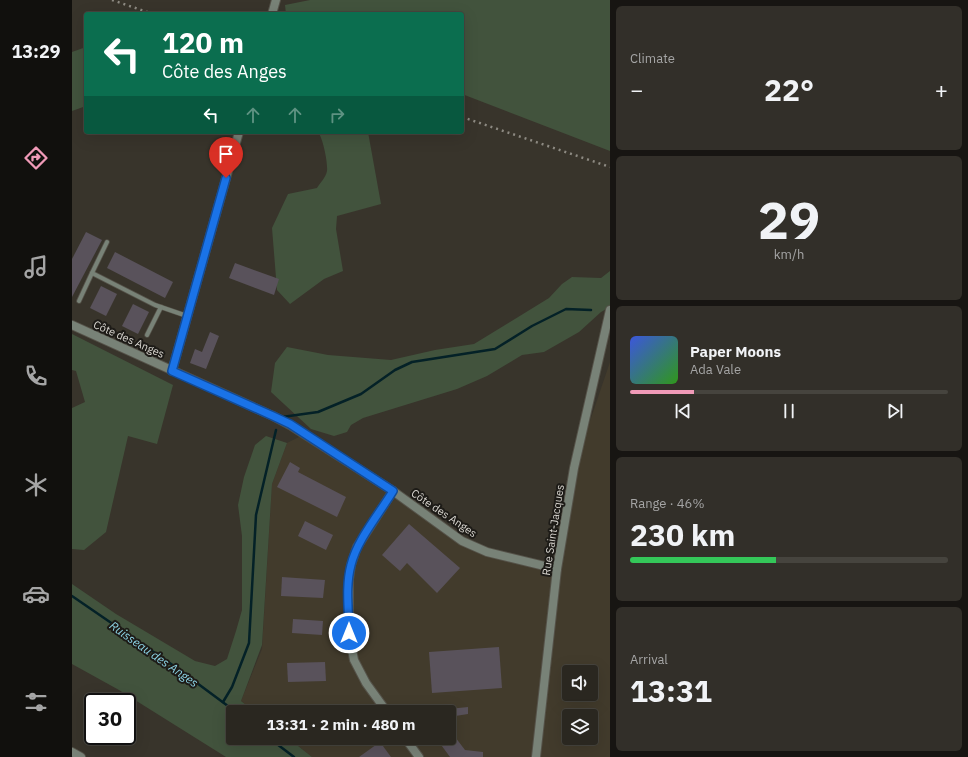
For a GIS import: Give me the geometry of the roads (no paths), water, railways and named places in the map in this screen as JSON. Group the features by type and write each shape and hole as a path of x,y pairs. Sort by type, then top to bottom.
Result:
{"street":[{"path":"273,12 276,0"},
{"path":"172,371 238,134"},
{"name":"Rue Saint-Jacques","path":"536,757 557,569 574,468 610,310"},
{"name":"Côte des Anges","path":"72,325 290,424 393,491 462,541 487,552 557,569"},
{"path":"382,705 366,683 354,660 349,633 348,579 357,548 393,491"},
{"path":"410,745 419,757"},
{"path":"72,752 81,757"}],"lane":[{"path":"78,301 107,242"},
{"path":"92,273 161,307 188,316"},
{"path":"147,334 161,307"}],"waterway":[{"path":"282,417 318,412 361,394 395,370 412,362 495,349 532,326 566,309 591,310"},
{"path":"223,702 232,687 249,643 256,515 276,430"},
{"name":"Ruisseau des Anges","path":"72,596 174,666 227,705"},
{"name":"Ruisseau des Anges","path":"278,745 294,757"}],"railway":[{"path":"112,0 147,12"},
{"path":"464,118 610,167"}]}
